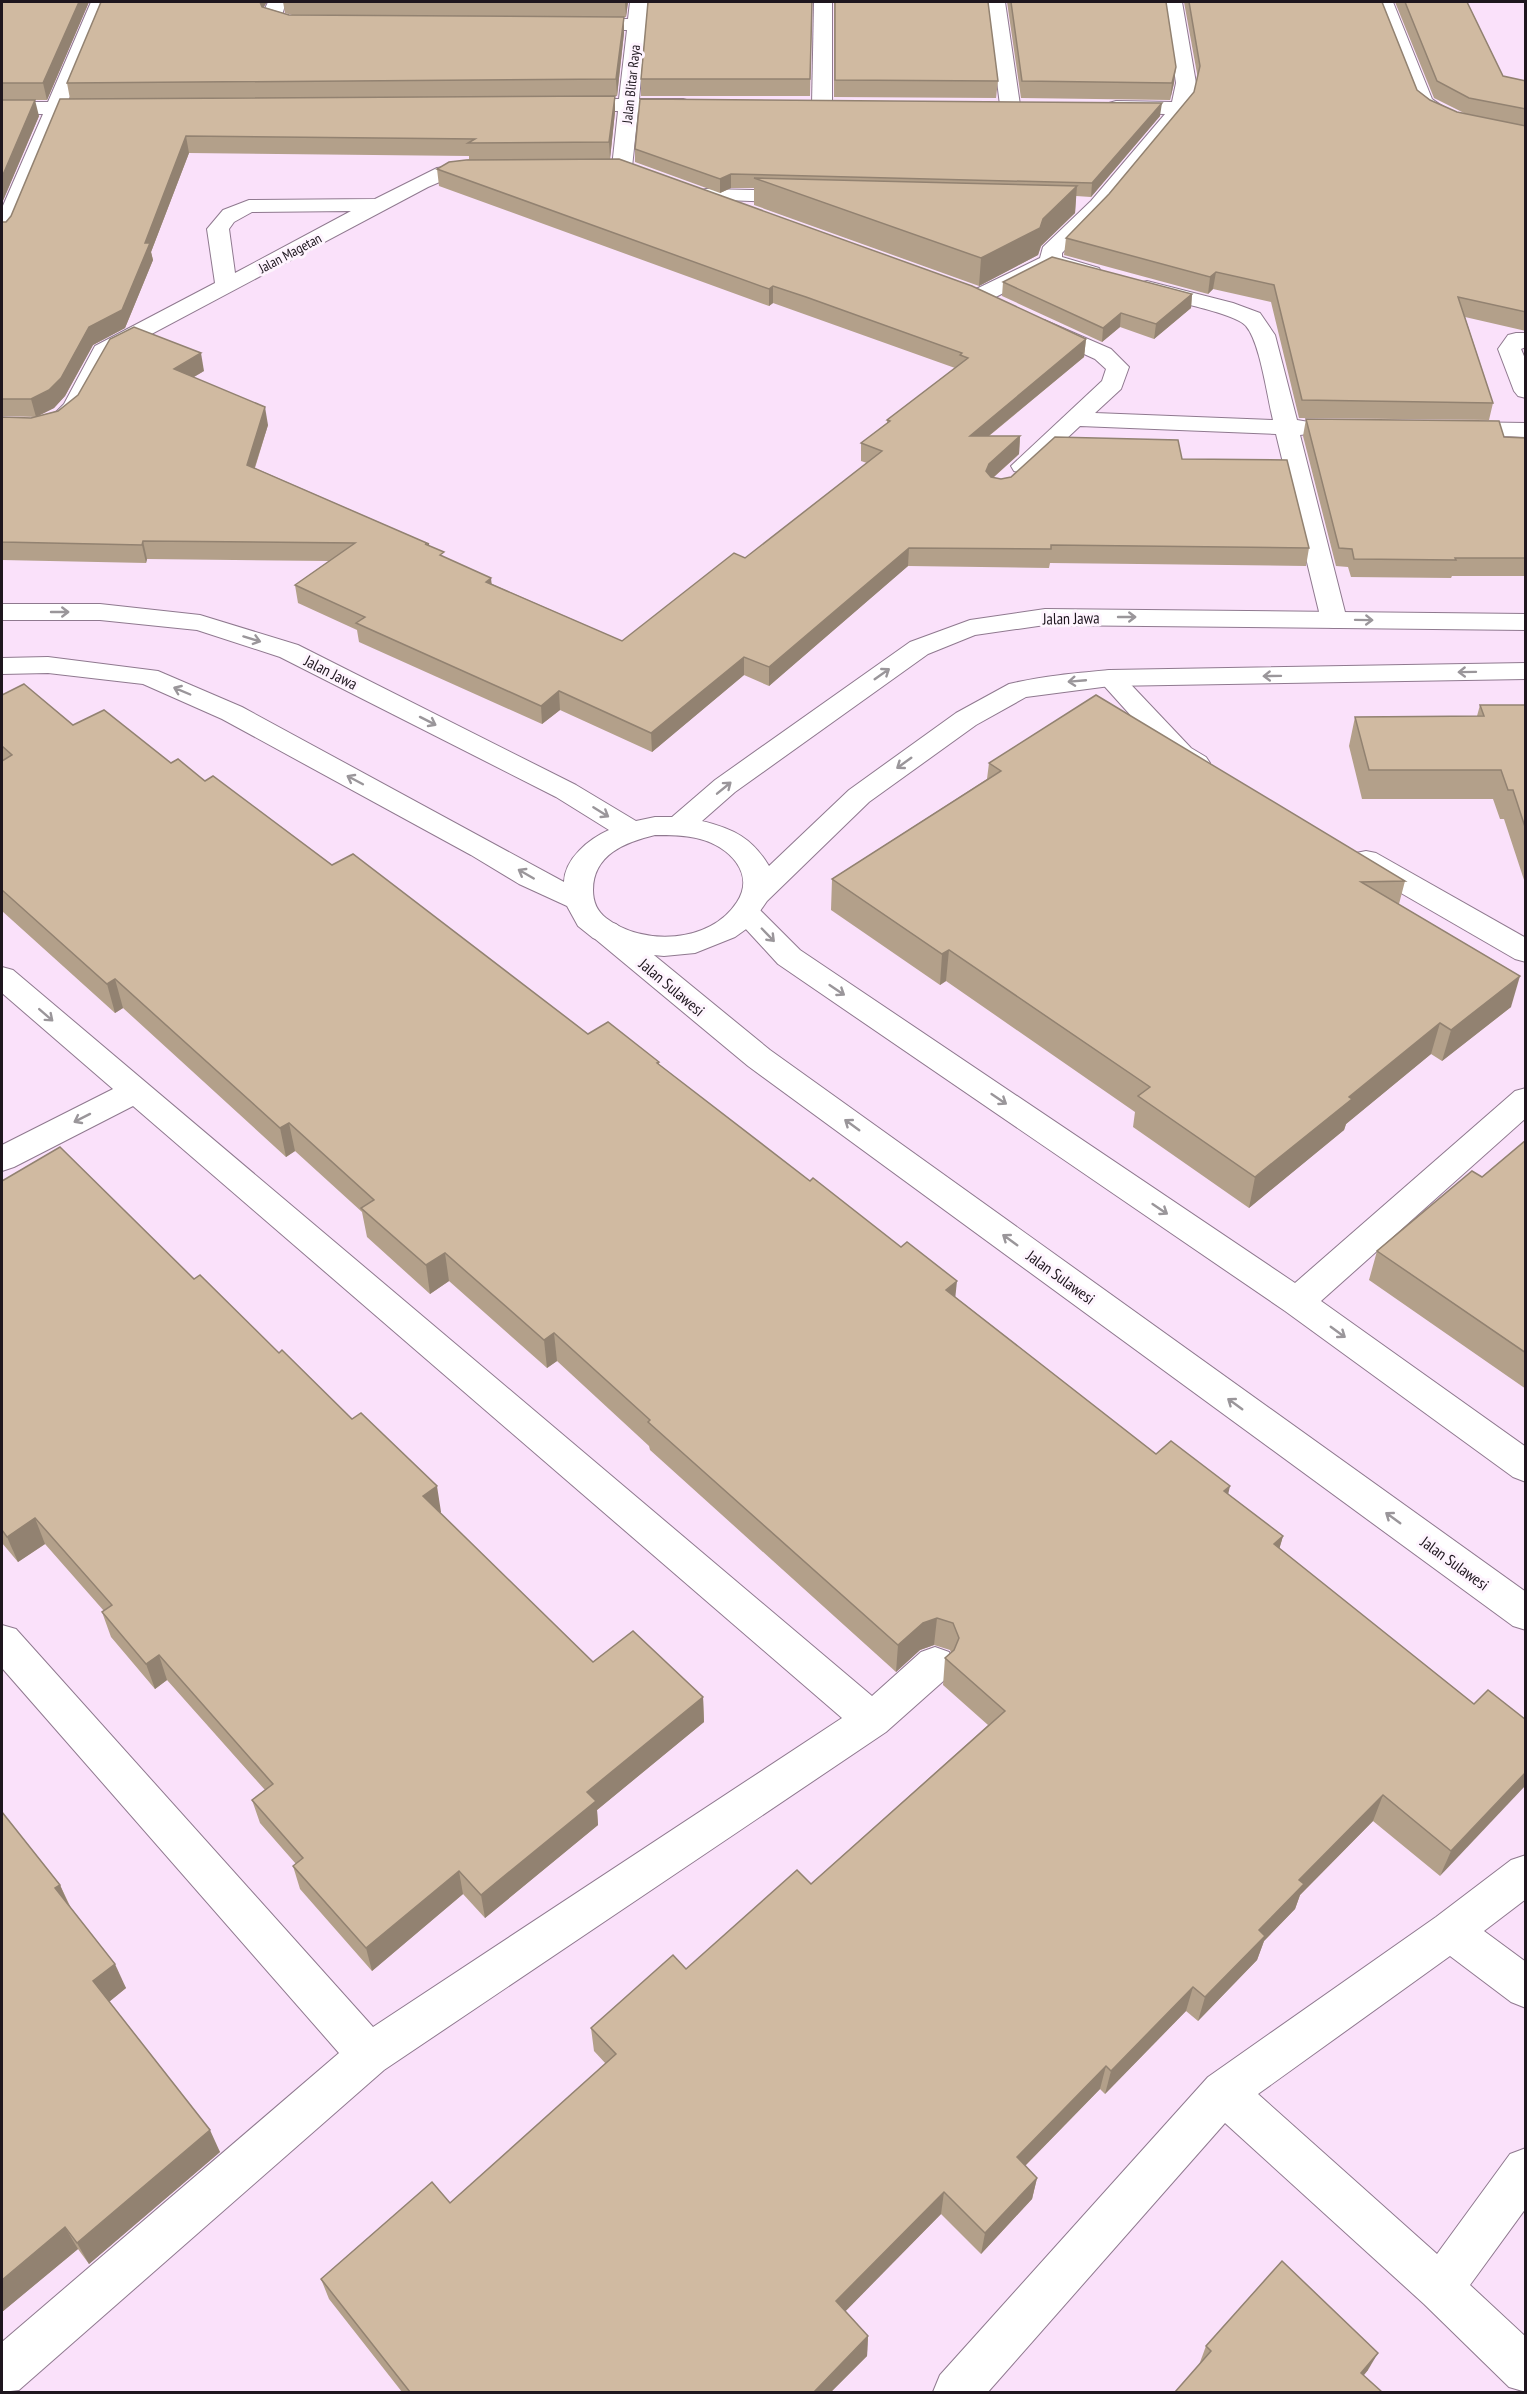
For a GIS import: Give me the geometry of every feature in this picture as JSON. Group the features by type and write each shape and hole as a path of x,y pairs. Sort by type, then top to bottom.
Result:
{"street":[{"path":"2,232 100,2"},
{"path":"276,2 272,13 273,18 291,23 325,23"},
{"name":"Jalan Blitar Raya","path":"598,167 633,170 630,105 639,2"},
{"path":"822,105 823,2"},
{"path":"996,2 1010,105"},
{"path":"1051,260 1052,252 1098,205 1180,108 1186,83 1173,2"},
{"path":"1384,2 1424,102 1435,113 1456,120 1526,135"},
{"path":"566,24 637,25"},
{"path":"546,105 698,105"},
{"path":"800,105 846,105"},
{"path":"986,105 1032,105"},
{"path":"2,108 126,107"},
{"path":"1101,107 1180,108"},
{"name":"Jalan Magetan","path":"2,425 38,426 63,418 74,407 103,351 444,172 467,168 503,168"},
{"path":"685,188 761,215"},
{"path":"706,195 825,198"},
{"path":"1075,204 1098,205"},
{"path":"226,286 218,229 230,213 249,207 380,205"},
{"path":"1051,260 1059,265 1225,308 1252,318 1264,335 1334,620"},
{"path":"980,296 1051,260"},
{"path":"958,288 1000,306"},
{"path":"1008,480 1113,384 1118,367 1103,354 1021,316"},
{"path":"1526,340 1516,340 1509,349 1526,391"},
{"path":"1075,419 1331,428"},
{"path":"1434,429 1526,430"},
{"name":"Jalan Jawa","path":"2,612 100,612 200,623 289,651 566,791 631,831"},
{"name":"Jalan Jawa","path":"679,826 725,786 919,648 970,628 1045,617 1525,623"},
{"path":"2,666 48,665 149,677 232,713 471,842 529,877 578,900 592,922 605,931 627,941 654,946 682,945 708,939 730,928 859,796 966,718 1018,690 1065,682 1110,678 1526,671"},
{"path":"1110,678 1181,754 1221,778"},
{"path":"578,900 579,873 598,848 631,831 655,826 679,826 707,831 731,841 748,856 758,874 752,904 789,957 1297,1302 1526,1467"},
{"path":"1343,847 1526,952"},
{"name":"Jalan Sulawesi","path":"605,931 759,1058 1526,1614"},
{"path":"2,977 872,1720"},
{"path":"2,1159 134,1092"},
{"path":"1297,1302 1526,1098"},
{"path":"2,1641 369,2055"},
{"path":"2,2373 369,2055 872,1720 935,1664"},
{"path":"957,2392 1223,2092 1451,1931 1526,1874"},
{"path":"1451,1931 1526,1988"},
{"path":"1223,2092 1440,2288 1526,2370"},
{"path":"1440,2288 1526,2170"}],"building":[{"path":"2,2 79,2 43,83 2,83"},
{"path":"101,2 260,2 262,7 289,15 624,17 616,79 67,83"},
{"path":"648,2 812,2 810,79 641,79"},
{"path":"835,2 988,2 998,81 835,80"},
{"path":"1011,2 1166,2 1176,67 1172,83 1022,81"},
{"path":"1189,2 1382,2 1417,90 1430,100 1457,112 1526,126 1526,312 1458,297 1493,403 1302,400 1274,285 1216,272 1210,277 1066,238 1109,194 1194,92 1200,66"},
{"path":"1405,2 1467,2 1503,76 1526,81 1526,109 1469,98 1437,81"},
{"path":"615,96 609,142 468,143 475,139 186,136 145,243 150,243 122,310 89,327 61,378 49,390 31,399 2,399 2,222 6,222 11,216 60,99"},
{"path":"640,99 1162,103 1092,183 731,174 720,179 635,149"},
{"path":"2,100 35,100 2,177"},
{"path":"619,159 972,286 1086,339 970,436 1020,436 989,464 986,471 991,477 1001,479 1011,477 1055,437 1178,440 1182,459 1287,460 1309,548 1051,545 1051,549 909,548 769,667 744,657 651,733 559,691 541,706 356,623 365,617 295,585 355,543 143,541 142,545 2,542 2,417 31,418 58,411 78,395 110,339 134,327 201,353 174,369 265,407 247,465 429,544 425,544 444,552 440,555 491,578 486,582 622,641 734,553 745,558 882,451 861,443 890,421 887,420 968,358 960,355 962,353 806,297 773,286 769,289 437,169 449,162 466,160"},
{"path":"754,178 1077,186 1043,219 1040,228 981,258"},
{"path":"1052,257 1192,294 1156,324 1121,313 1103,328 1003,282"},
{"path":"1306,419 1499,421 1504,437 1526,438 1526,558 1354,559 1352,549 1339,548"},
{"path":"24,684 73,725 104,710 171,763 178,759 205,781 213,776 332,865 353,854 588,1034 608,1022 659,1062 657,1063 810,1181 813,1178 901,1247 907,1242 957,1281 946,1290 1156,1454 1171,1441 1230,1486 1224,1491 1283,1536 1274,1544 1474,1704 1488,1690 1526,1720 1526,1772 1451,1851 1383,1795 1299,1880 1304,1884 1259,1930 1265,1936 1205,1997 1193,1987 1111,2071 1106,2066 1017,2157 1037,2178 985,2233 944,2192 836,2301 868,2336 814,2392 410,2392 321,2279 432,2182 450,2203 616,2054 591,2028 673,1955 686,1969 797,1870 811,1884 1005,1711 945,1658 954,1650 959,1638 953,1623 937,1618 923,1623 898,1645 648,1422 650,1420 554,1333 544,1340 445,1253 426,1265 361,1208 374,1200 289,1123 280,1128 115,979 107,984 2,890 2,761 12,755 2,746 2,695"},
{"path":"1096,695 1405,881 1361,882 1520,976 1451,1030 1440,1023 1349,1097 1352,1099 1255,1177 1138,1096 1150,1087 949,950 942,954 832,879 1001,771 989,763"},
{"path":"1480,705 1526,705 1526,830 1513,790 1508,790 1501,770 1369,770 1355,717 1484,716"},
{"path":"1526,1140 1526,1353 1377,1251 1472,1171 1482,1177"},
{"path":"60,1147 194,1279 200,1275 279,1353 282,1350 352,1419 361,1413 437,1486 423,1496 593,1662 633,1631 703,1697 587,1792 596,1801 481,1895 459,1871 366,1948 293,1866 303,1858 252,1800 273,1784 159,1655 146,1664 102,1612 112,1605 35,1518 7,1537 2,1530 2,1181"},
{"path":"2,1812 60,1885 55,1888 115,1964 93,1981 210,2130 77,2243 65,2227 2,2280"},
{"path":"1282,2261 1378,2353 1361,2373 1382,2392 1175,2392 1211,2351 1206,2346"}]}
